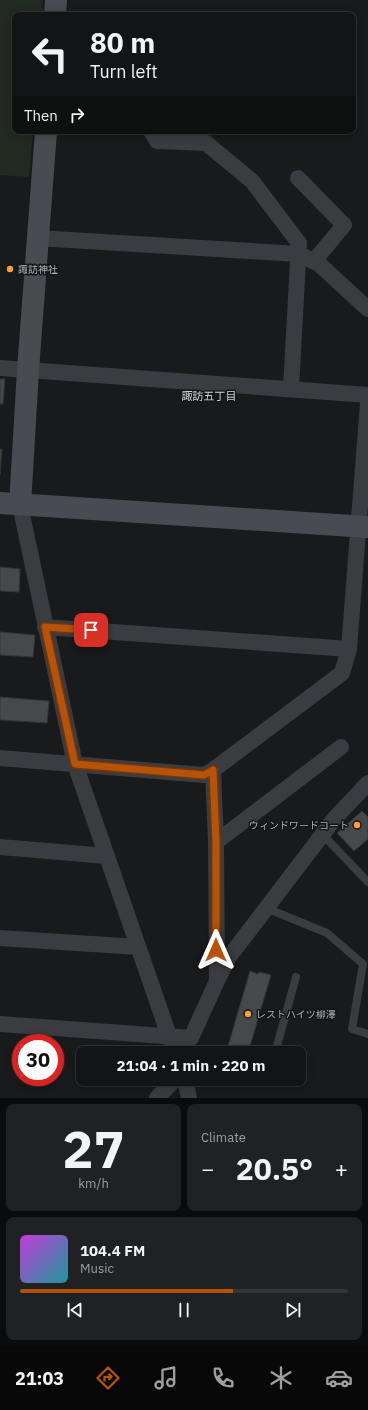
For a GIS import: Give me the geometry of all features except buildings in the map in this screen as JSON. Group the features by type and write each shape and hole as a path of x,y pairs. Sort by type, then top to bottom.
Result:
{"street":[{"path":"54,12 56,0"},
{"path":"46,134 28,370 10,504 45,627 75,764 173,1046"},
{"path":"153,134 157,141 206,143 252,181 299,243 291,389"},
{"path":"298,178 344,225 314,261"},
{"path":"37,238 299,254 319,264 368,309"},
{"path":"0,368 368,395"},
{"path":"0,758 204,775 213,770 342,673 349,649 363,526 368,403"},
{"path":"10,504 363,526"},
{"path":"45,627 349,649"},
{"path":"216,842 341,747"},
{"path":"213,770 216,842 217,982"},
{"path":"0,1024 190,1038 229,958 335,818 368,783"},
{"path":"0,848 107,856"},
{"path":"0,938 138,947"},
{"path":"157,1098 168,1086"},
{"path":"187,1086 189,1098"}],"lane":[{"path":"322,835 368,882"},
{"path":"266,908 327,933 363,964 352,1029 368,1034"},
{"path":"278,1046 296,978"}],"shaded area":[{"path":"0,0 43,0 42,12 12,12 12,134 33,134 29,177 0,175"}],"place":[{"name":"諏訪神社","path":"10,269"},
{"name":"ウィンドワードコート","path":"357,825"},
{"name":"レストハイツ柳澤","path":"248,1014"}],"district":[{"name":"諏訪五丁目","path":"209,396"}],"route":[{"path":"91,630 45,627 75,764 204,775 213,770 216,842 216,950"}]}
